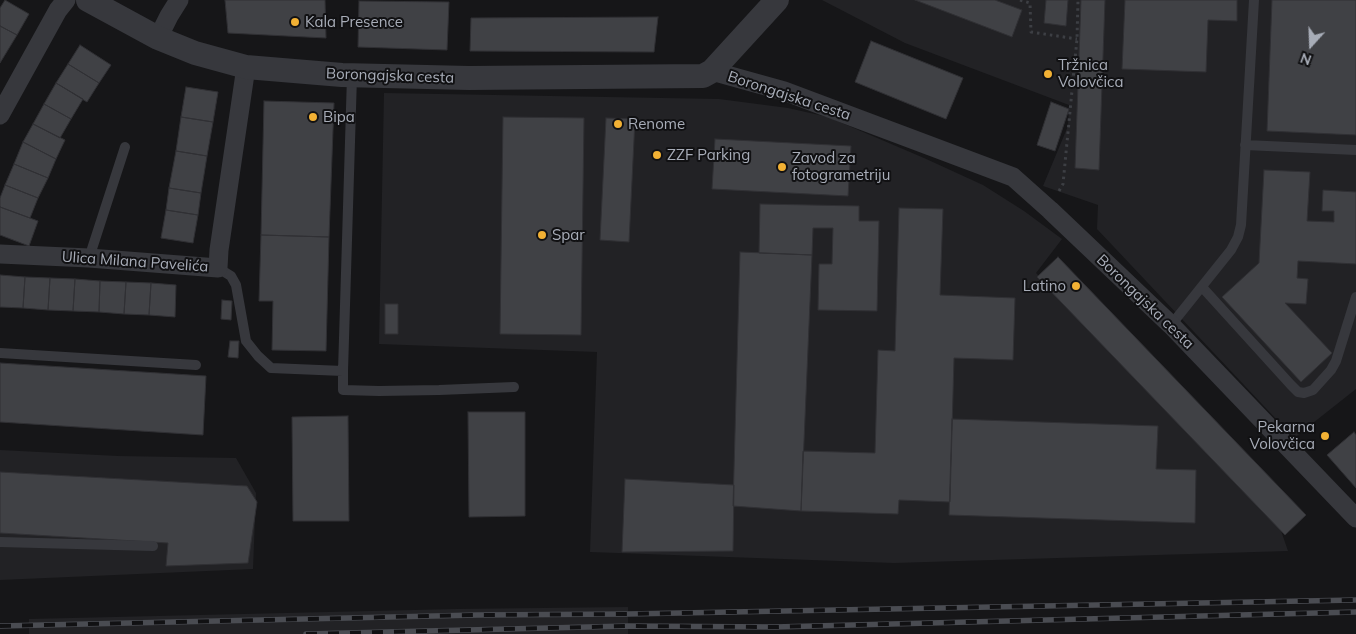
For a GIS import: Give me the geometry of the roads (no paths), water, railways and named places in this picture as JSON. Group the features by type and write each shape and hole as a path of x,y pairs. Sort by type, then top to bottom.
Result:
{"street":[{"path":"0,116 58,10 66,0"},
{"name":"Borongajska cesta","path":"88,0 158,38 195,53 246,67 352,76 469,78 694,78 712,71 784,91 1013,177 1170,325 1356,518"},
{"path":"158,38 179,0"},
{"path":"712,71 777,0"},
{"name":"Ulica Milana Pavelića","path":"0,254 89,258 218,268 246,67"}],"lane":[{"path":"1170,325 1231,250 1240,231 1254,0"},
{"path":"352,76 342,371 343,390 430,390 514,387"},
{"path":"1245,145 1356,150"},
{"path":"89,258 125,148"},
{"path":"218,268 231,276 236,285 246,341 271,368 342,371"},
{"path":"1202,287 1298,392 1304,393 1313,390 1331,370 1356,297"},
{"path":"0,352 196,365"},
{"path":"0,542 152,546"}],"railway":[{"path":"0,626 477,615 628,614 1356,600"},
{"path":"306,634 628,626 775,627 1356,612"}],"place":[{"name":"Kala Presence","path":"295,22"},
{"name":"Tržnica Volovčica","path":"1048,74"},
{"name":"Bipa","path":"313,117"},
{"name":"Renome","path":"618,124"},
{"name":"ZZF Parking","path":"657,155"},
{"name":"Zavod za fotogrametriju","path":"782,167"},
{"name":"Spar","path":"542,235"},
{"name":"Latino","path":"1076,286"},
{"name":"Pekarna Volovčica","path":"1325,436"}]}
